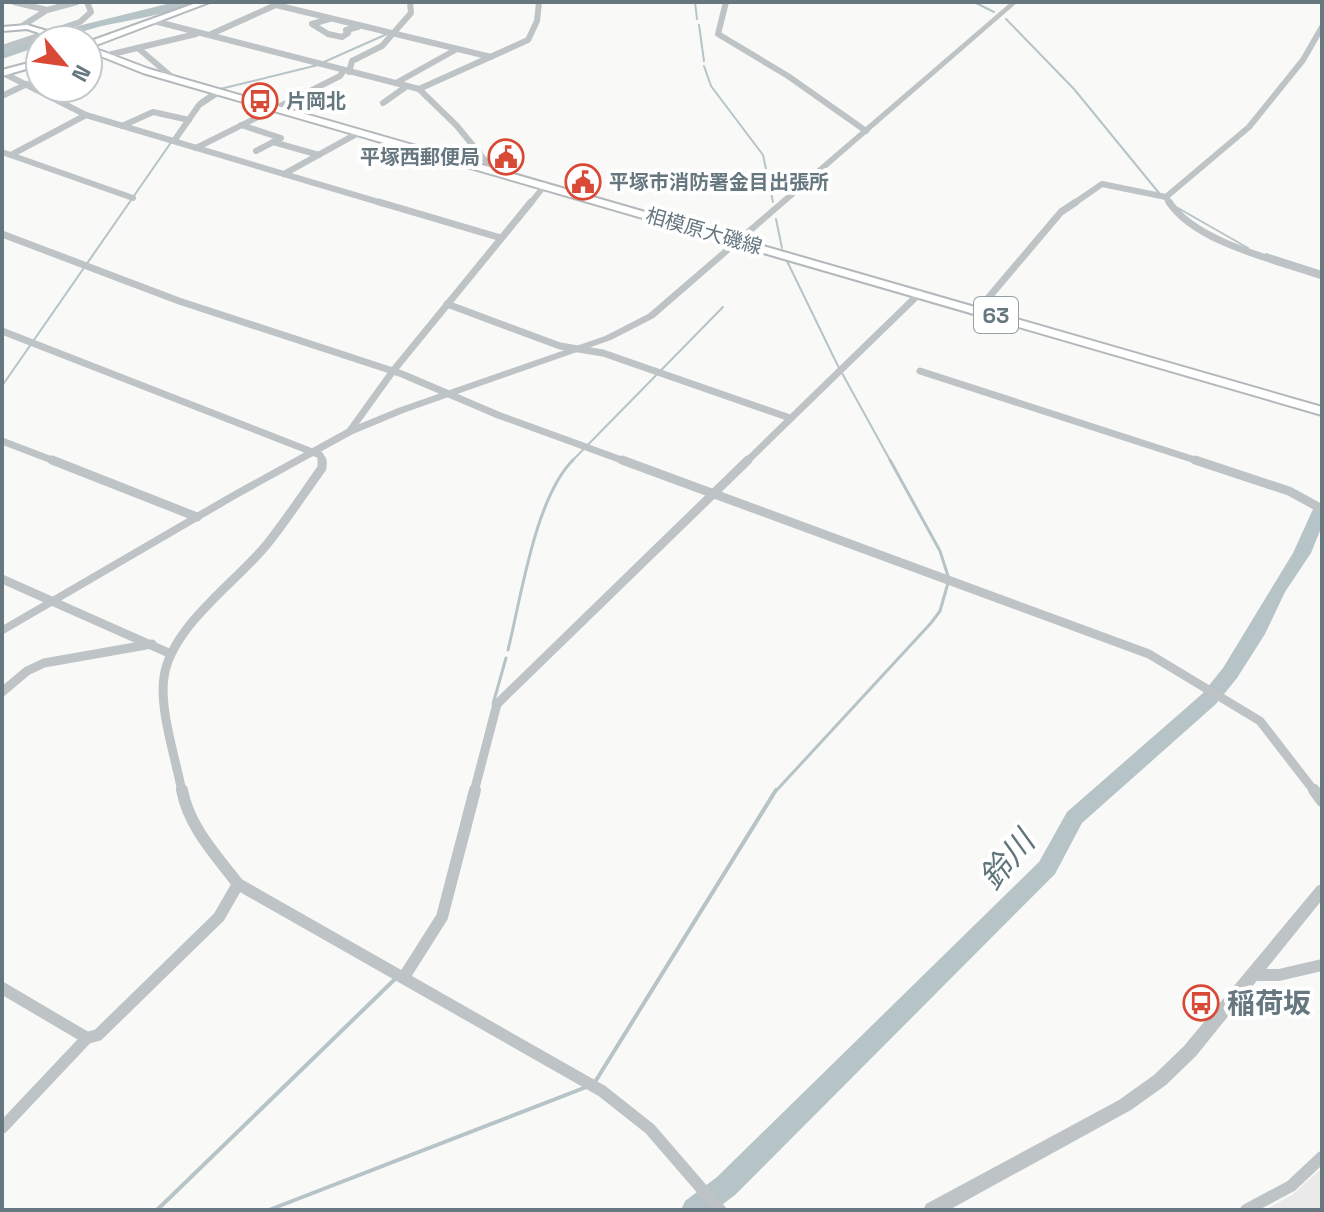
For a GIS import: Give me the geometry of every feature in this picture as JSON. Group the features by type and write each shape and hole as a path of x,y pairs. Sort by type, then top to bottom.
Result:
{"main road":[{"path":"104,40 206,2"},
{"path":"2,29 22,26"},
{"name":"相模原大磯線","path":"104,53 219,92 1322,411"},
{"path":"2,73 24,67"}],"street":[{"path":"14,2 47,10"},
{"path":"22,26 47,10 77,2"},
{"path":"70,24 88,16 91,12 87,2"},
{"path":"196,148 340,76 352,61 382,46 411,13 410,2"},
{"path":"419,89 532,36 541,9 539,2"},
{"path":"726,2 718,34 788,76 866,131"},
{"path":"4,630 349,432 608,338 651,316 1015,2"},
{"path":"209,35 279,3 491,57"},
{"path":"332,18 312,24 328,34 342,37 348,33 346,30 361,26"},
{"path":"154,21 419,89 457,126 488,164 488,169"},
{"path":"1166,197 1249,127 1303,60 1322,27"},
{"path":"108,55 200,33"},
{"path":"2,48 24,41"},
{"path":"138,48 173,78"},
{"path":"396,83 457,49"},
{"path":"2,73 24,83"},
{"path":"2,96 24,85"},
{"path":"383,103 407,86"},
{"path":"171,141 206,98 219,92"},
{"path":"65,104 86,115 501,238"},
{"path":"122,126 153,112 186,120"},
{"path":"11,155 86,115"},
{"path":"241,125 281,138 256,151"},
{"path":"284,174 360,132"},
{"path":"273,142 319,155"},
{"path":"2,152 132,197"},
{"path":"978,310 1061,212 1102,184 1166,197 1172,206 1223,241 1322,276"},
{"path":"349,432 393,371 545,185"},
{"path":"2,234 179,301 393,371 498,415 1149,654 1260,721 1322,801"},
{"path":"404,977 442,917 497,704 920,293"},
{"path":"447,304 560,346 603,353 790,418"},
{"path":"2,331 320,455 324,464 322,468 267,544 184,633 171,654 164,677 164,699 185,805 197,829 238,884 602,1091 650,1129 720,1210"},
{"path":"920,371 1296,494 1322,509"},
{"path":"2,441 197,517"},
{"path":"2,579 171,654"},
{"path":"2,692 27,671 44,663 152,644"},
{"path":"2,1128 87,1038 98,1035 219,917 238,884"},
{"path":"932,1210 1125,1105 1160,1080 1190,1051 1322,890"},
{"path":"1253,975 1279,975 1322,965"},
{"path":"2,988 87,1038"},
{"path":"1246,1210 1291,1186 1322,1157"}],"shaded area":[{"path":"175,2 196,2 104,26 86,24"},
{"path":"24,43 24,51 2,59 2,51"},
{"path":"1322,1168 1322,1210 1265,1210 1293,1194"}],"waterway":[{"path":"695,2 697,19"},
{"path":"974,2 994,12"},
{"path":"1006,19 1074,89 1159,193"},
{"path":"699,25 704,61"},
{"path":"324,62 387,34"},
{"path":"220,89 318,65"},
{"path":"704,66 711,86 763,155 773,202"},
{"path":"199,102 212,93"},
{"path":"2,386 172,141"},
{"path":"1178,208 1248,248"},
{"path":"776,219 782,248"},
{"path":"1266,254 1322,272"},
{"path":"786,259 837,364 891,462"},
{"path":"571,462 723,307"},
{"path":"508,650 539,523 560,477 573,460"},
{"path":"890,460 940,551 948,576"},
{"name":"鈴川","path":"694,1210 726,1186 1047,868 1074,818 1209,699 1256,634 1276,592 1302,553 1322,507"},
{"path":"775,792 931,623 940,611 948,583"},
{"path":"493,704 506,658"},
{"path":"595,1082 776,790"},
{"path":"157,1210 394,980"},
{"path":"269,1210 589,1086"}],"place":[{"name":"片岡北","path":"260,101"},
{"name":"平塚西郵便局","path":"506,157"},
{"name":"平塚市消防署金目出張所","path":"583,182"},
{"name":"稲荷坂","path":"1201,1003"}]}
